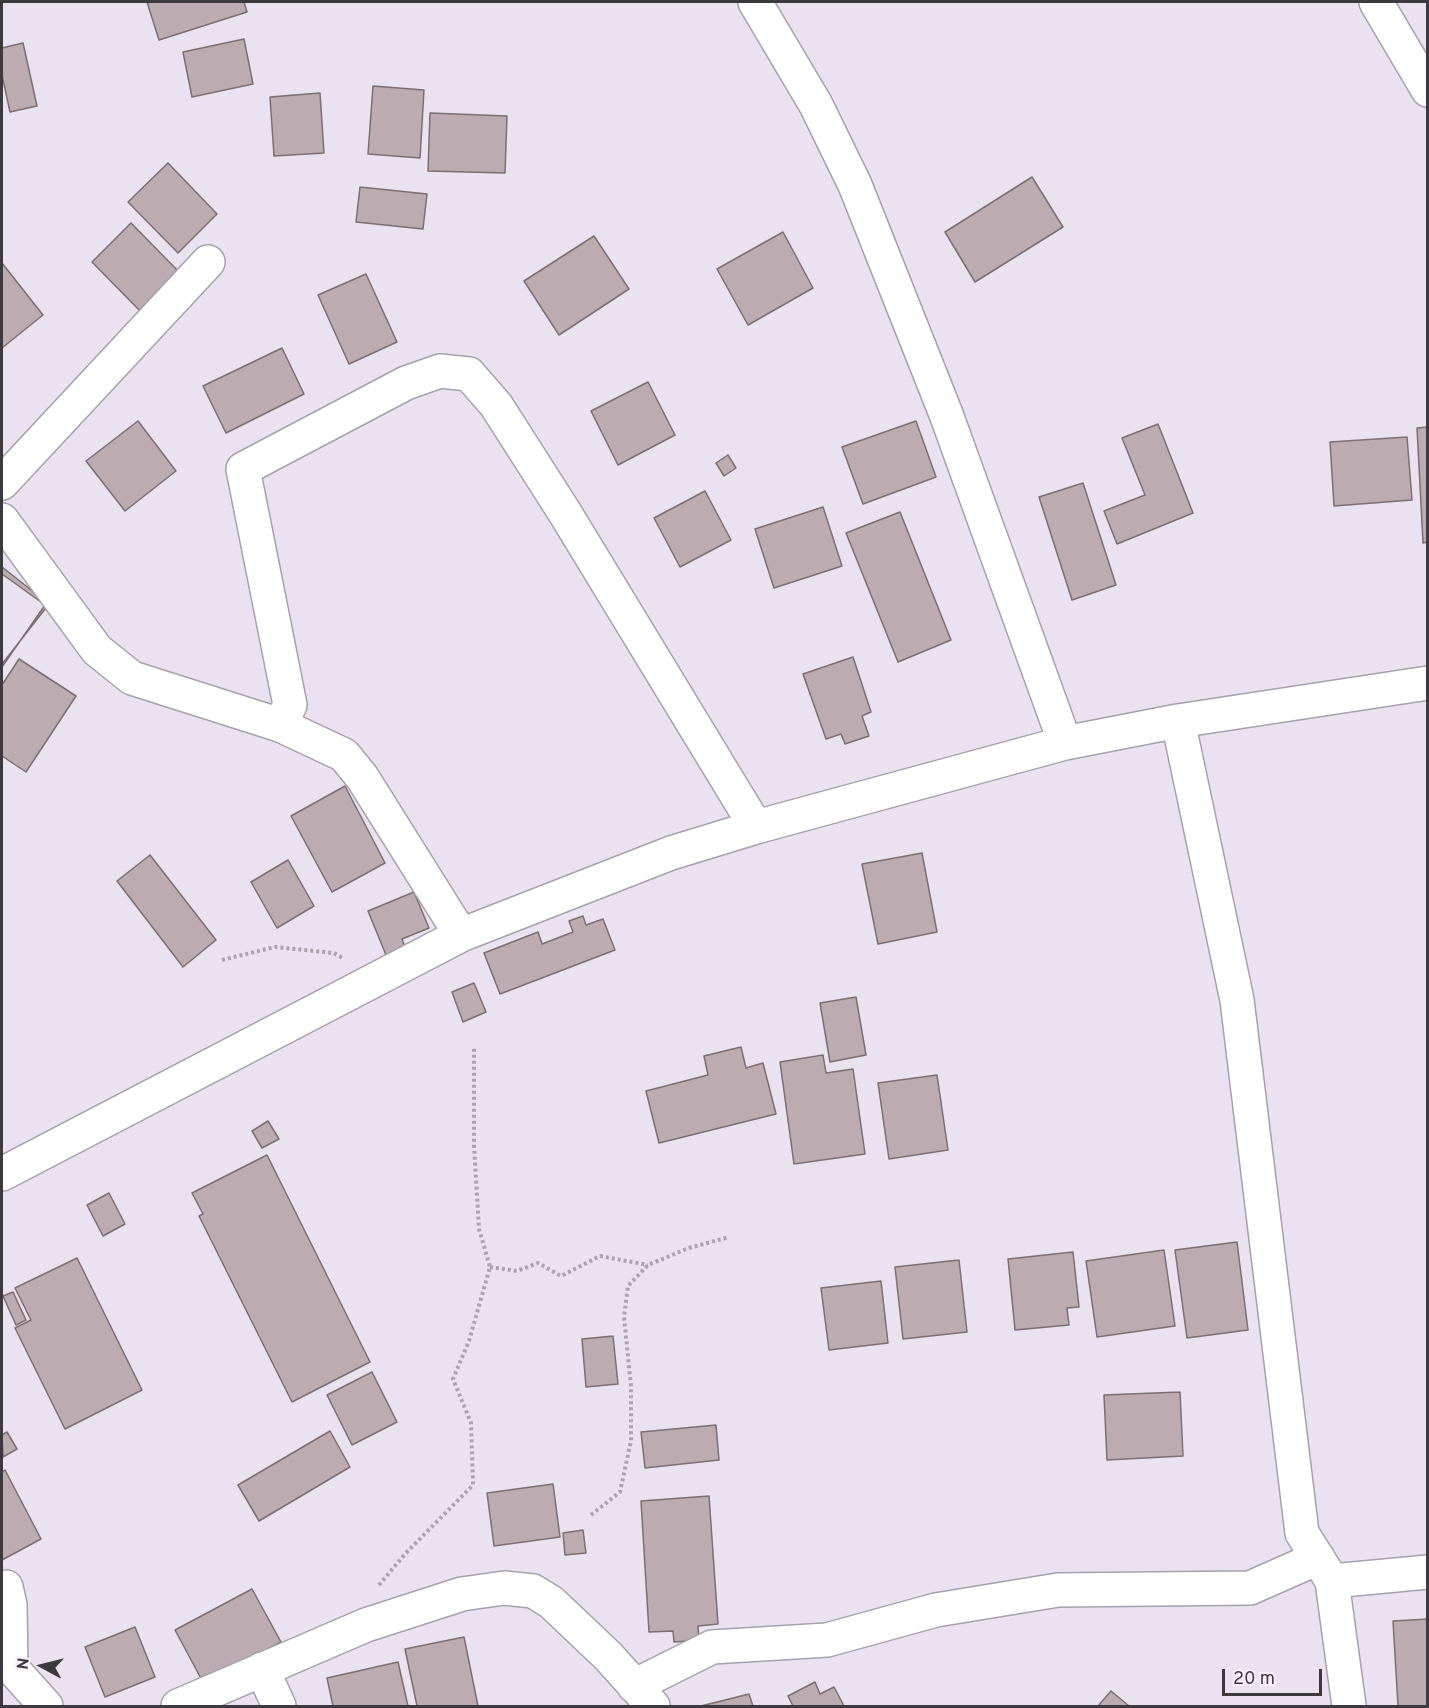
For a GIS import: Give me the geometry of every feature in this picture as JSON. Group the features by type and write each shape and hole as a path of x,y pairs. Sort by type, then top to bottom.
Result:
{"street":[{"path":"755,2 816,105 855,185 946,414 1065,743"},
{"path":"1376,2 1428,90"},
{"path":"2,483 208,262"},
{"path":"280,725 290,705 243,469 406,383 440,371 469,374 496,405 565,513 756,827"},
{"path":"2,520 97,650 132,678 280,725 344,755 362,777 460,935"},
{"path":"2,1174 460,935 670,853 756,827 1065,743 1178,721 1428,683"},
{"path":"1178,721 1237,1000 1302,1533 1325,1570 1349,1707"},
{"path":"178,1707 366,1625 462,1594 504,1588 533,1591 559,1610 608,1656 643,1696 712,1647 826,1640 936,1610 1058,1590 1250,1588 1325,1570 1428,1572"},
{"path":"6,1587 10,1605 6,1671 46,1707"},
{"path":"262,1669 279,1707"}],"path":[{"path":"222,960 275,947 334,953 375,978"},
{"path":"366,1625 375,1590 405,1554 472,1485 471,1423 453,1379 470,1341 490,1267 479,1229 474,1145 474,1048"},
{"path":"591,1515 620,1492 631,1441 631,1386 624,1317 628,1286 648,1265 689,1248 729,1237"},
{"path":"490,1267 517,1271 538,1263 561,1276 600,1256 648,1265"}],"building":[{"path":"147,2 244,2 247,12 159,40"},
{"path":"244,39 253,84 192,97 183,52"},
{"path":"23,43 37,106 10,112 2,75 2,48"},
{"path":"373,86 424,90 420,158 368,154"},
{"path":"320,93 324,153 274,156 270,97"},
{"path":"430,113 507,116 505,173 428,171"},
{"path":"168,163 217,214 178,253 128,202"},
{"path":"1032,177 1063,227 975,282 945,232"},
{"path":"360,187 427,194 423,229 356,222"},
{"path":"131,223 181,274 142,313 92,262"},
{"path":"783,232 813,288 748,325 717,269"},
{"path":"594,236 629,289 559,335 524,281"},
{"path":"2,263 43,315 2,348"},
{"path":"366,274 397,342 349,364 318,295"},
{"path":"282,348 304,394 226,433 203,386"},
{"path":"648,382 675,435 618,465 591,411"},
{"path":"138,421 176,471 125,511 86,461"},
{"path":"916,421 936,477 863,504 842,447"},
{"path":"1158,424 1193,513 1117,544 1104,511 1145,495 1122,438"},
{"path":"1428,427 1428,542 1423,543 1417,428"},
{"path":"1407,437 1412,500 1334,506 1330,442"},
{"path":"728,455 736,468 724,476 716,463"},
{"path":"1083,483 1116,585 1072,600 1039,497"},
{"path":"705,491 731,540 680,567 654,518"},
{"path":"823,507 842,566 774,588 755,529"},
{"path":"900,512 951,640 898,662 846,533"},
{"path":"2,567 49,604 2,664"},
{"path":"2,574 45,605 2,667"},
{"path":"853,657 871,712 862,716 869,736 845,744 841,734 826,739 803,674"},
{"path":"19,659 76,696 26,772 2,756 2,685"},
{"path":"345,786 385,863 332,892 291,816"},
{"path":"922,853 937,932 878,944 862,864"},
{"path":"150,855 216,940 183,967 117,881"},
{"path":"288,860 314,906 277,928 251,882"},
{"path":"414,892 429,928 402,939 405,947 386,955 368,911"},
{"path":"583,916 586,925 603,919 615,950 500,994 484,953 538,932 542,944 573,932 569,921"},
{"path":"474,983 486,1012 463,1022 452,992"},
{"path":"856,997 866,1055 830,1062 820,1003"},
{"path":"741,1047 746,1068 763,1063 776,1114 659,1143 646,1091 708,1075 704,1056"},
{"path":"823,1055 826,1073 853,1069 865,1154 794,1164 780,1062"},
{"path":"937,1075 948,1150 889,1159 878,1083"},
{"path":"268,1121 279,1139 262,1148 252,1131"},
{"path":"267,1155 370,1362 292,1402 199,1216 203,1214 192,1193"},
{"path":"109,1193 125,1224 103,1236 87,1205"},
{"path":"1237,1242 1248,1330 1187,1338 1175,1250"},
{"path":"1164,1250 1175,1326 1097,1337 1086,1261"},
{"path":"1073,1252 1079,1307 1067,1308 1069,1325 1015,1330 1008,1259"},
{"path":"77,1258 142,1390 65,1429 15,1328 31,1320 15,1288"},
{"path":"959,1260 967,1332 903,1339 895,1267"},
{"path":"881,1281 888,1343 829,1350 821,1288"},
{"path":"13,1292 26,1320 16,1325 3,1296"},
{"path":"613,1336 618,1384 586,1387 582,1339"},
{"path":"372,1372 397,1422 352,1445 327,1395"},
{"path":"1180,1392 1183,1456 1107,1460 1104,1395"},
{"path":"716,1425 719,1460 645,1468 641,1432"},
{"path":"330,1431 350,1467 259,1521 238,1485"},
{"path":"7,1432 17,1449 3,1457 2,1435"},
{"path":"5,1470 41,1539 2,1560 2,1472"},
{"path":"553,1484 560,1537 494,1546 487,1493"},
{"path":"709,1496 718,1624 698,1626 699,1640 674,1642 673,1631 649,1632 641,1501"},
{"path":"583,1530 586,1553 565,1555 563,1533"},
{"path":"252,1589 281,1642 204,1684 175,1630"},
{"path":"1428,1619 1428,1706 1398,1706 1393,1621"},
{"path":"135,1627 155,1677 105,1697 85,1647"},
{"path":"464,1637 478,1706 417,1706 405,1649"},
{"path":"398,1662 408,1706 333,1706 327,1678"},
{"path":"815,1682 820,1694 834,1687 844,1706 793,1706 788,1696"},
{"path":"1111,1691 1129,1706 1098,1706"},
{"path":"749,1694 753,1706 701,1706"}]}
